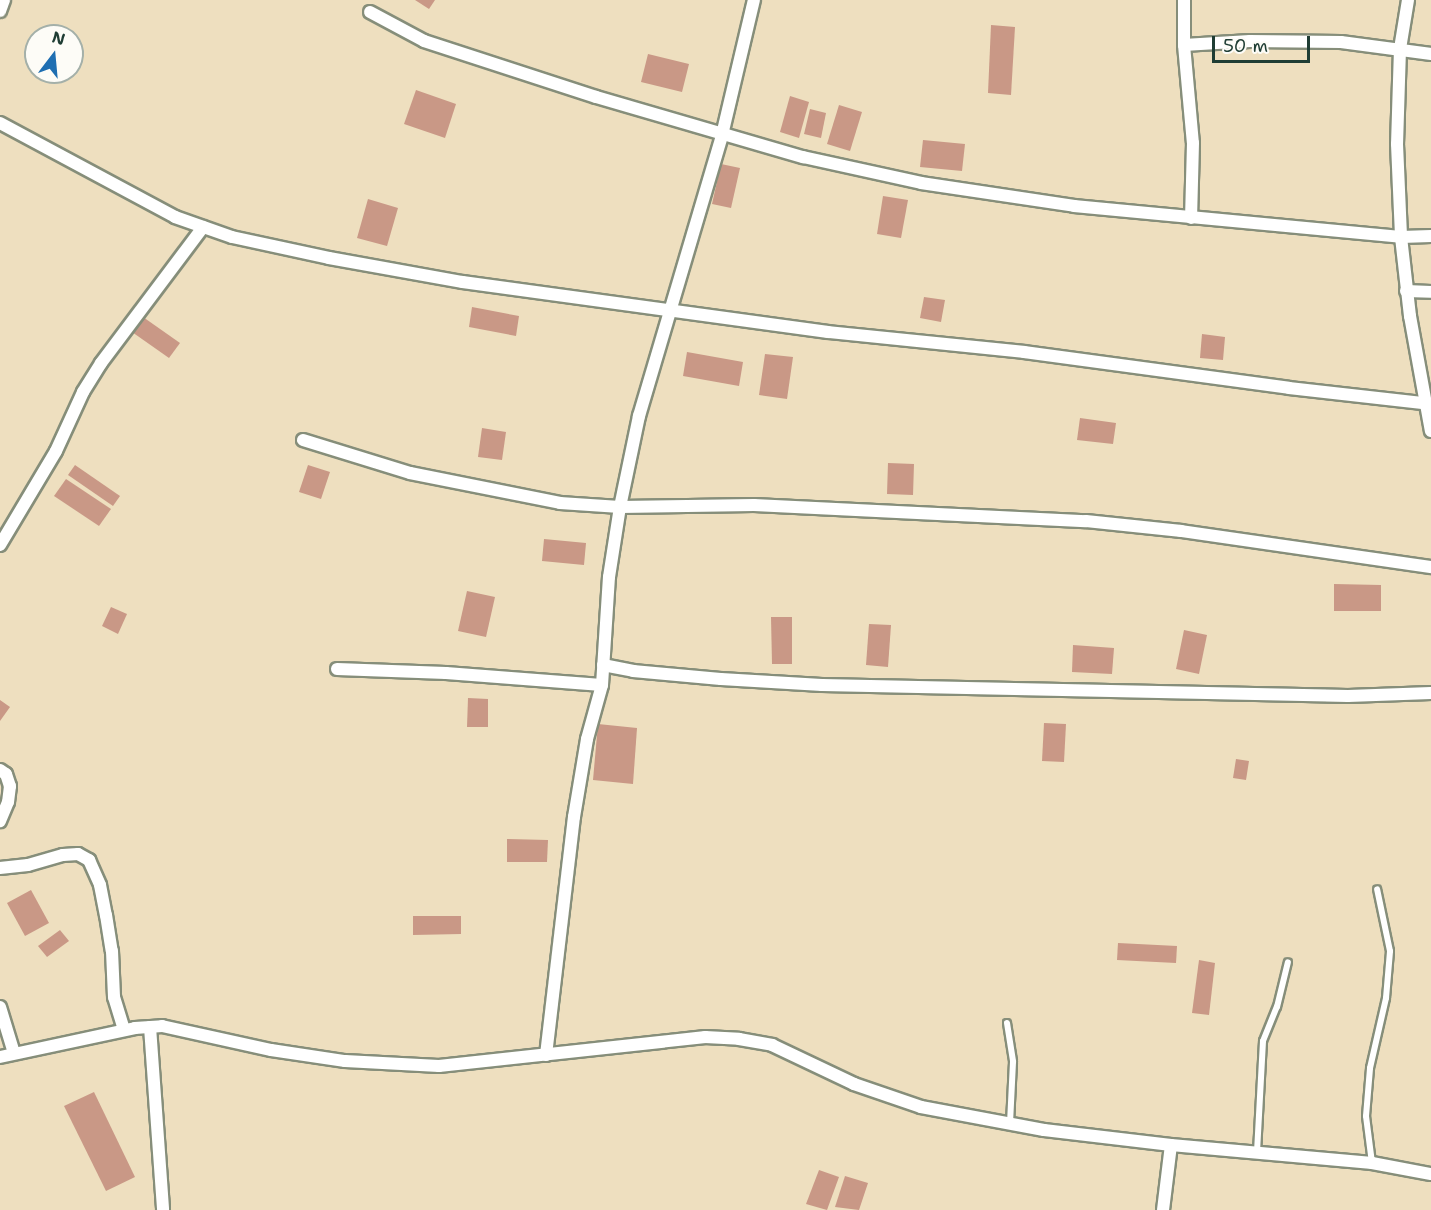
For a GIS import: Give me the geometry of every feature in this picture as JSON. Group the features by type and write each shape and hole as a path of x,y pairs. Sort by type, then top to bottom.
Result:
{"street":[{"path":"0,11 4,0"},
{"path":"546,1055 574,817 587,739 602,685 609,577 620,507 639,416 722,135 754,0"},
{"path":"1184,0 1184,45 1193,143 1191,218"},
{"path":"1407,0 1400,49 1398,144 1401,237 1406,291 1429,404 1431,431"},
{"path":"370,12 424,41 479,61 722,135 910,181 1001,197 1191,218 1401,237 1431,236"},
{"path":"1184,45 1292,40 1341,42 1431,54"},
{"path":"0,123 122,191 175,217 232,237 329,258 463,282 828,332 1024,352 1289,388 1429,404"},
{"path":"0,545 56,451 83,392 101,363 203,227"},
{"path":"1406,291 1431,292"},
{"path":"303,440 410,473 561,503 620,507 754,505 1086,520 1181,531 1431,567"},
{"path":"603,665 633,671 721,680 822,685 1336,695 1431,693"},
{"path":"337,669 446,673 602,685"},
{"path":"0,770 6,774 10,786 8,802 0,821"},
{"path":"0,868 28,865 63,855 78,854 89,860 100,885 112,951 114,997 124,1030"},
{"path":"0,1008 14,1053"},
{"path":"150,1027 163,1210"},
{"path":"0,1057 124,1030 150,1027 185,1030 282,1051 390,1065 439,1066 705,1037 739,1039 772,1045 854,1084 907,1103 1044,1130 1171,1145 1372,1163 1431,1174"},
{"path":"1163,1210 1171,1145"}],"lane":[{"path":"1372,1163 1366,1116 1370,1068 1386,998 1390,951 1377,890"},
{"path":"1257,1152 1263,1041 1277,1007 1288,962"},
{"path":"1007,1023 1013,1062 1010,1123"}],"building":[{"path":"415,0 435,0 429,9"},
{"path":"991,25 1015,27 1011,95 988,93"},
{"path":"648,54 689,64 682,92 641,82"},
{"path":"416,90 456,104 445,138 404,124"},
{"path":"790,96 809,102 799,138 780,132"},
{"path":"839,105 862,112 850,151 827,144"},
{"path":"810,109 826,113 821,138 804,134"},
{"path":"923,140 965,144 962,171 920,167"},
{"path":"721,164 740,168 731,208 712,204"},
{"path":"883,196 908,200 901,238 877,234"},
{"path":"368,199 398,208 387,246 357,238"},
{"path":"924,297 945,300 941,322 920,318"},
{"path":"472,307 519,316 516,336 469,327"},
{"path":"143,317 180,343 169,358 132,332"},
{"path":"1202,334 1225,337 1223,360 1200,358"},
{"path":"687,352 743,362 739,386 683,376"},
{"path":"765,354 793,357 787,399 759,395"},
{"path":"1080,418 1116,423 1113,444 1077,440"},
{"path":"482,428 506,432 502,460 478,457"},
{"path":"888,463 914,464 913,495 887,494"},
{"path":"75,465 120,496 113,506 68,475"},
{"path":"308,465 330,472 321,499 299,492"},
{"path":"66,479 111,509 99,526 54,496"},
{"path":"544,539 586,543 584,565 542,561"},
{"path":"1334,584 1381,585 1381,611 1334,611"},
{"path":"467,591 495,597 486,637 458,631"},
{"path":"111,607 127,614 118,634 102,626"},
{"path":"771,617 792,617 792,664 772,664"},
{"path":"869,624 891,625 888,667 866,665"},
{"path":"1184,630 1207,635 1199,674 1176,669"},
{"path":"1073,645 1114,648 1112,674 1072,672"},
{"path":"468,698 488,699 488,727 467,727"},
{"path":"0,700 10,707 0,721"},
{"path":"1044,723 1066,724 1064,762 1042,761"},
{"path":"598,724 637,728 633,784 593,780"},
{"path":"1236,759 1249,761 1246,780 1233,778"},
{"path":"507,839 548,840 547,862 507,862"},
{"path":"31,890 49,923 25,936 7,903"},
{"path":"413,916 461,916 461,934 413,935"},
{"path":"60,930 69,941 47,957 38,946"},
{"path":"1118,943 1177,946 1176,963 1117,960"},
{"path":"1199,960 1215,963 1209,1015 1192,1013"},
{"path":"94,1092 135,1177 106,1191 64,1106"},
{"path":"819,1170 839,1177 827,1210 806,1204"},
{"path":"845,1176 868,1183 859,1210 835,1207"}]}
